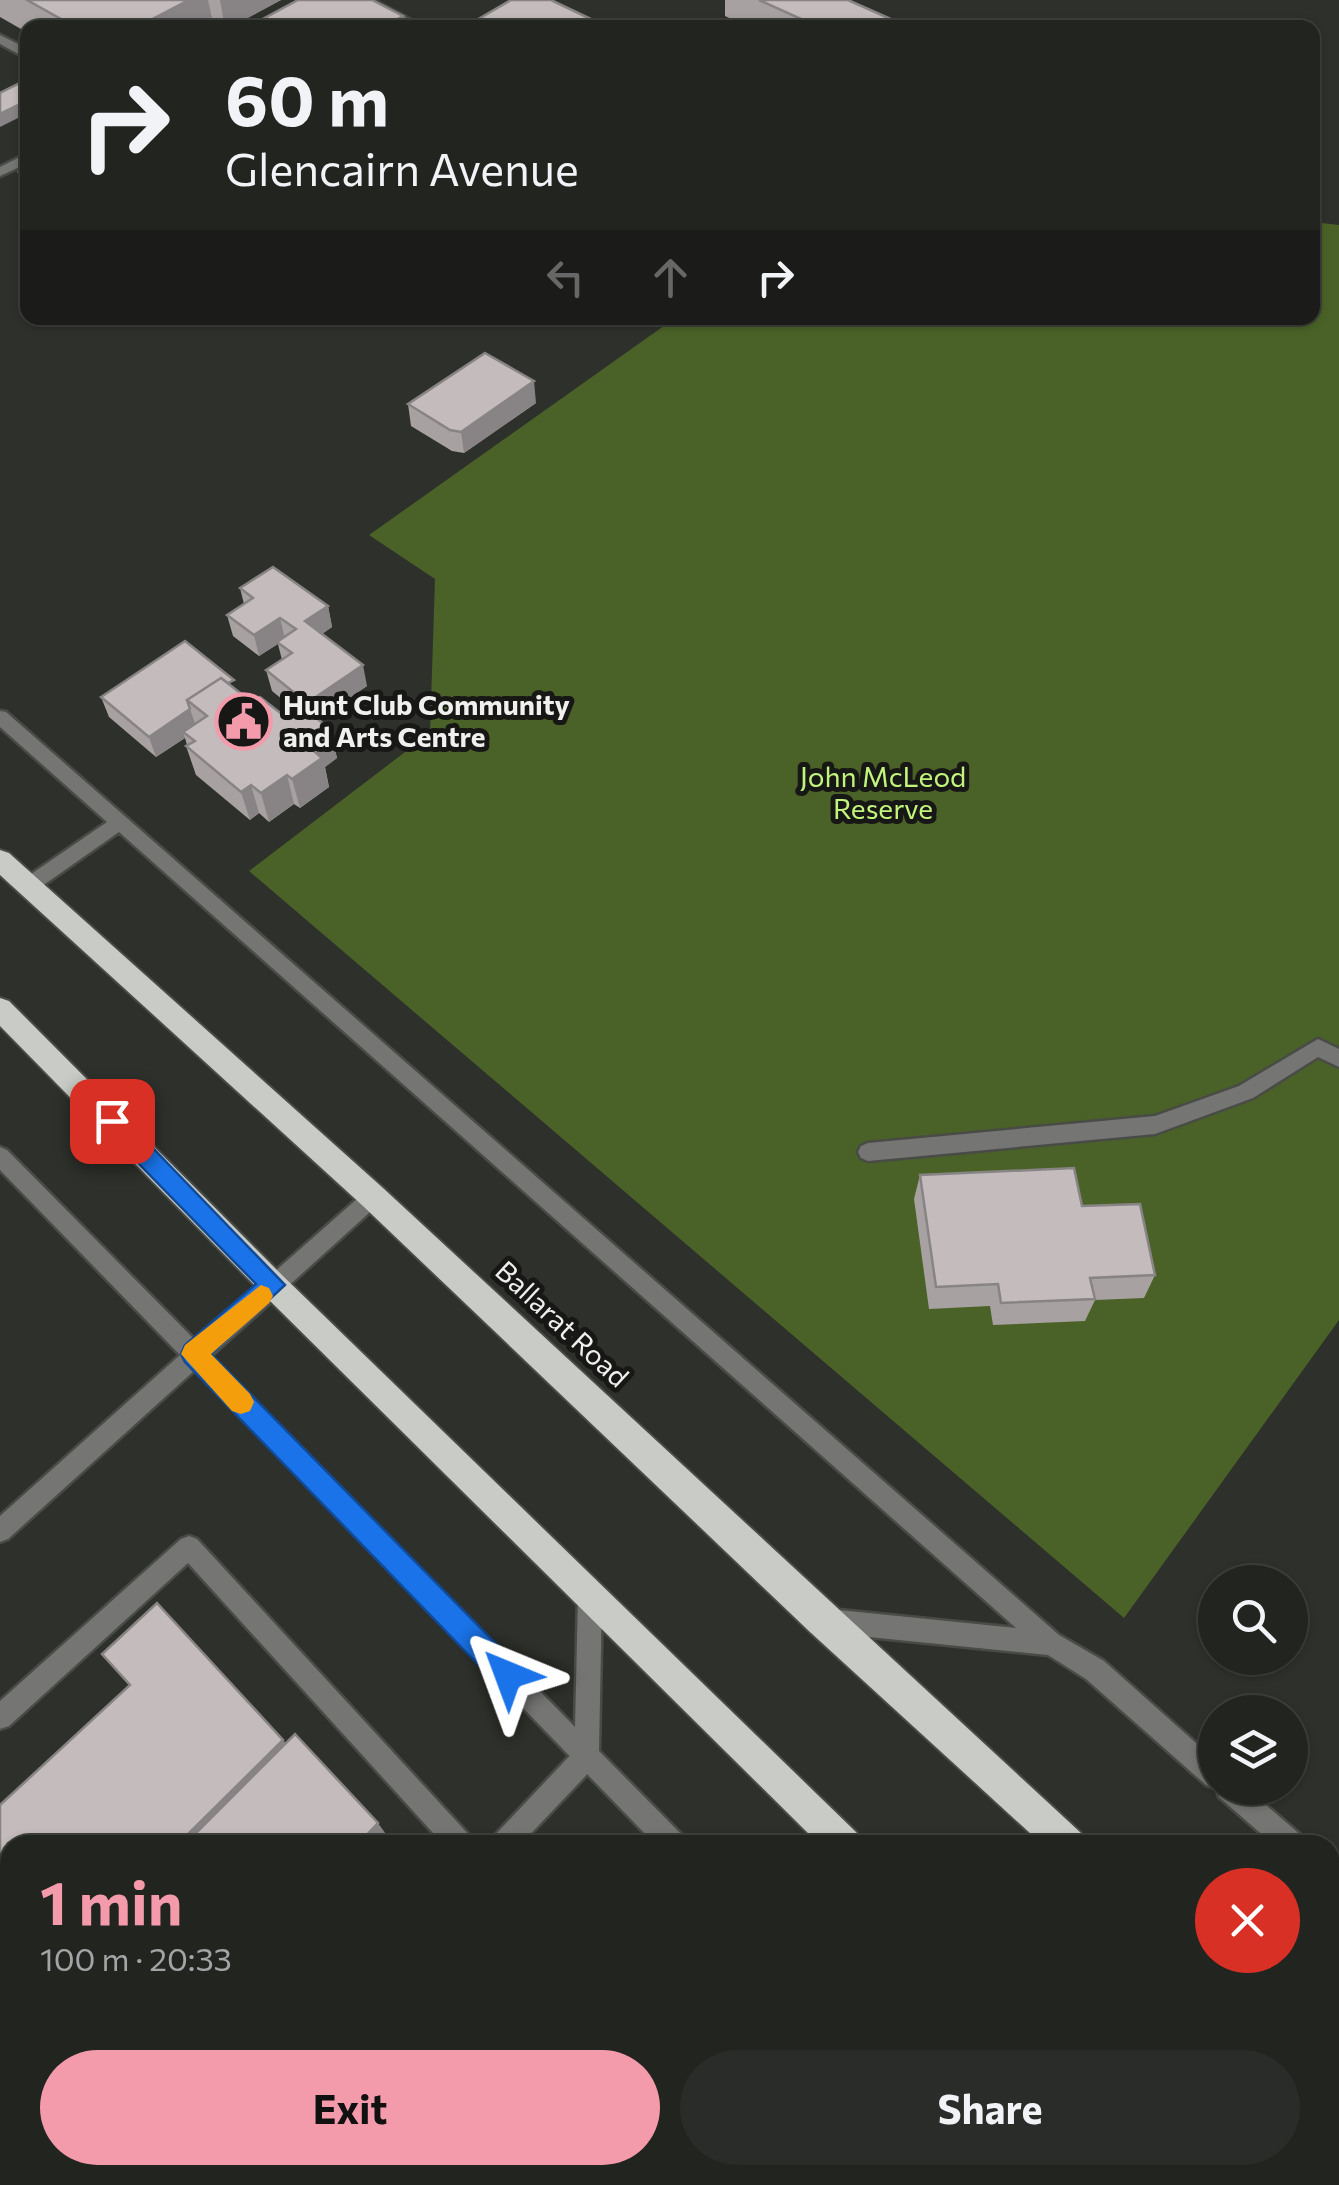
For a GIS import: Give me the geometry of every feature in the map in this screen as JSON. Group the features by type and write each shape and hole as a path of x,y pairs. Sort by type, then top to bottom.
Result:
{"highway":[{"name":"Ballarat Road","path":"0,860 373,1197 822,1620 1059,1835"},
{"path":"0,1009 273,1285 835,1835"}],"street":[{"path":"363,0 404,20"},
{"path":"0,717 1051,1643 1094,1670 1198,1761"},
{"path":"28,886 119,823"},
{"path":"868,1152 1155,1125 1246,1092 1318,1047 1339,1060"},
{"path":"0,1156 664,1835"},
{"path":"0,1531 373,1197"},
{"path":"0,1717 189,1548 453,1835"},
{"path":"511,1835 586,1756 590,1596"},
{"path":"822,1620 1051,1643"},
{"path":"1247,1805 1282,1835"}],"green space":[{"name":"John McLeod Reserve","path":"1320,223 1339,225 1339,1320 1124,1618 249,871 430,733 435,579 369,535 665,325 1320,325"}],"building":[{"path":"27,0 189,0 150,20 63,20"},
{"path":"298,0 372,0 403,16 396,20 261,20"},
{"path":"511,0 551,0 593,20 477,20"},
{"path":"759,0 848,0 893,20 803,20"},
{"path":"18,84 20,104 0,114 0,93"},
{"path":"485,353 534,381 461,432 450,430 408,404"},
{"path":"273,567 328,606 305,621 363,665 307,703 266,670 292,653 277,642 296,629 280,618 254,635 227,615 253,598 240,588"},
{"path":"185,641 234,680 228,683 221,678 187,700 190,709 149,737 101,697"},
{"path":"221,678 253,703 260,697 288,719 304,708 330,729 307,745 322,758 292,779 287,775 261,793 251,785 241,792 186,746 195,741 183,732 207,716 187,700"},
{"path":"1074,1168 1082,1206 1140,1204 1155,1275 1090,1278 1095,1299 1001,1303 998,1284 936,1287 920,1175"},
{"path":"157,1603 283,1740 187,1835 0,1835 0,1805 130,1685 102,1654"},
{"path":"295,1734 378,1823 367,1835 194,1835"}],"slow traffic":[{"path":"241,1402 194,1354 261,1296"}],"place":[{"name":"Hunt Club Community and Arts Centre","path":"244,721"}],"route":[{"path":"112,1121 273,1285 194,1354 508,1675"}]}
